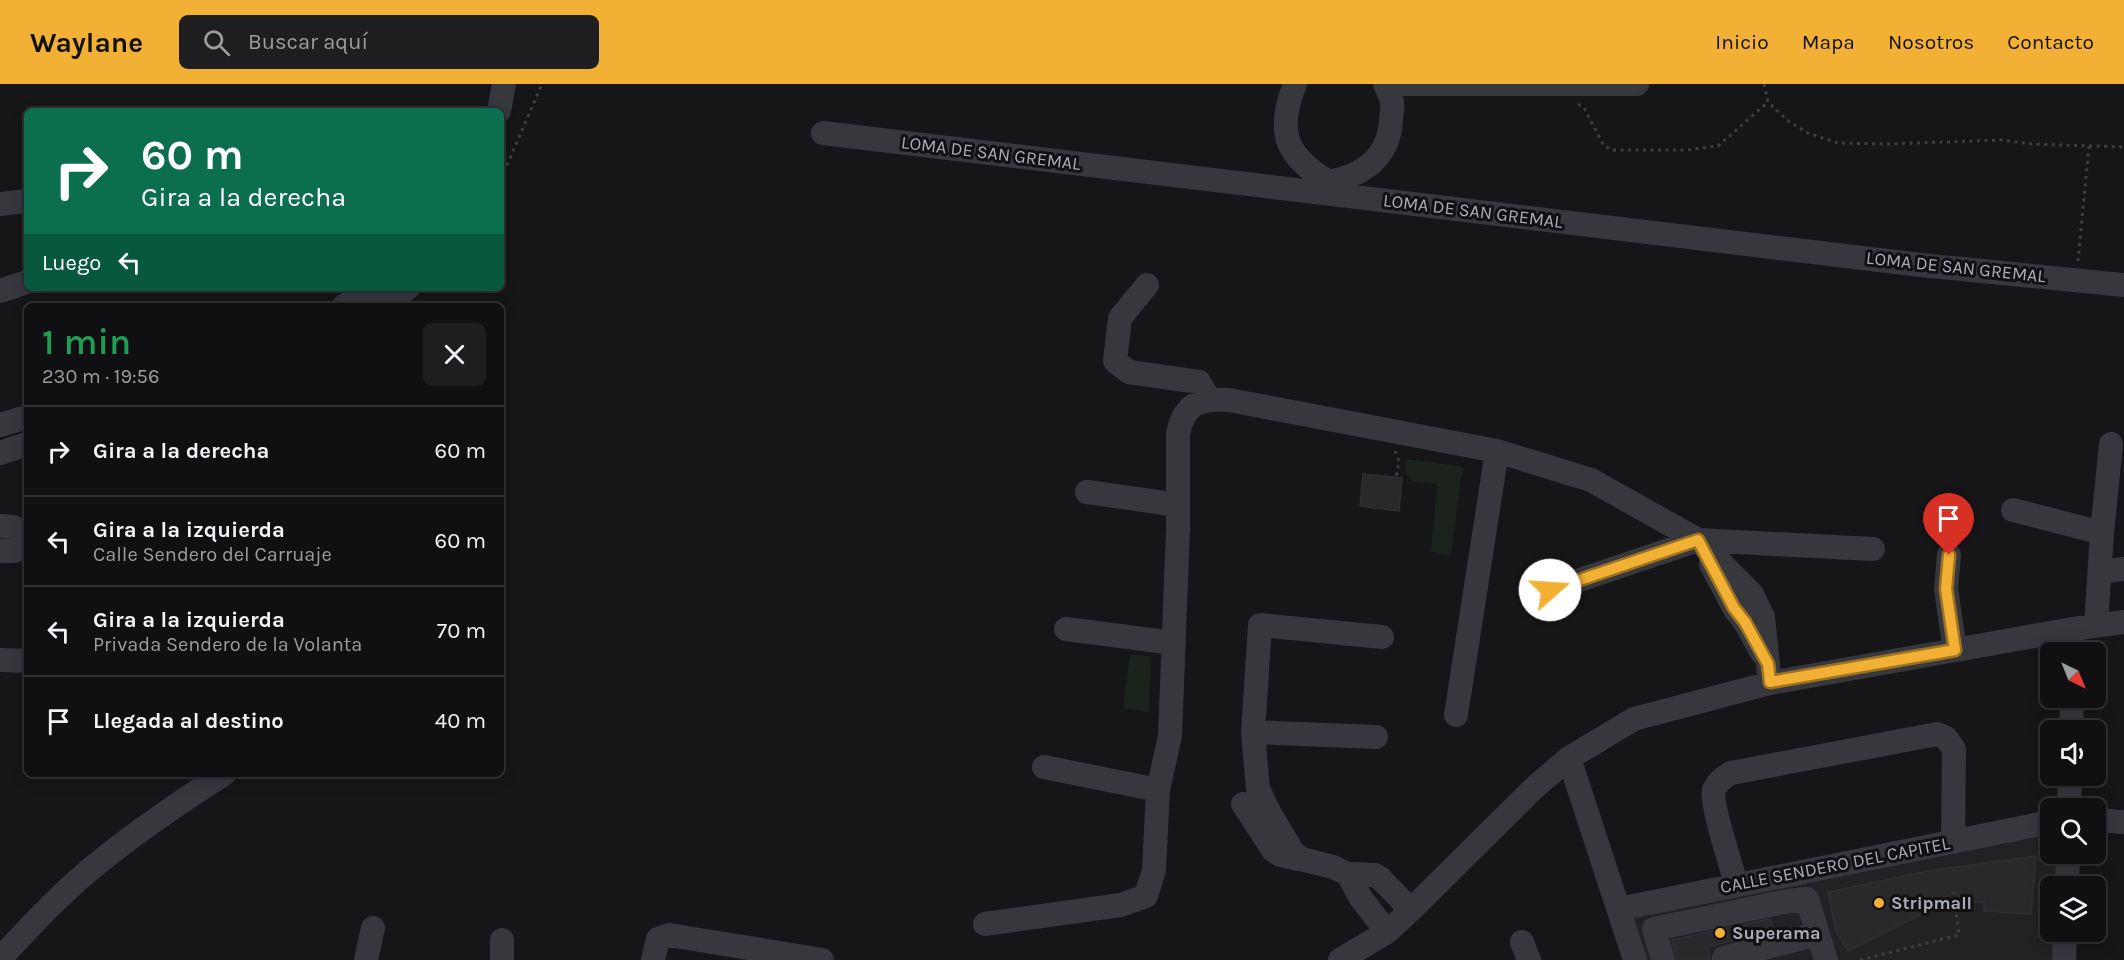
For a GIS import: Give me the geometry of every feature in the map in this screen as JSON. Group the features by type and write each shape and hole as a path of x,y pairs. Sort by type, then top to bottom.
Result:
{"street":[{"path":"500,108 504,84"},
{"path":"1295,84 1285,116 1284,127 1287,139 1299,159 1327,188 1370,165 1384,148 1389,137 1392,102 1385,84 1637,84"},
{"name":"LOMA DE SAN GREMAL","path":"823,132 1327,188 1921,265 2124,285"},
{"path":"0,204 24,201"},
{"path":"0,291 24,283"},
{"path":"1148,285 1120,318 1115,361 1129,372 1199,382 1209,399"},
{"path":"349,303 368,291"},
{"path":"386,303 404,291"},
{"path":"985,924 1120,905 1146,896 1154,870 1158,790 1170,736 1178,505 1178,434 1180,422 1192,407 1209,399 1229,400 1497,451 1592,480 1698,540 1734,608 1745,622 1769,673"},
{"path":"0,425 24,418"},
{"path":"2081,636 2112,571 2102,533 2111,444"},
{"path":"0,453 24,445"},
{"path":"1456,714 1497,451"},
{"path":"1087,492 1178,505"},
{"path":"2013,510 2102,533"},
{"path":"0,525 13,527 24,535 24,543 15,551 0,551"},
{"path":"1550,590 1698,540 1873,549"},
{"path":"1949,555 1946,589 1955,650"},
{"path":"1340,960 1387,932 1534,788 1569,758 1634,718 1769,673 2081,636 2124,622"},
{"path":"1301,859 1293,852 1283,836 1258,789 1252,732 1260,625 1382,637"},
{"path":"1066,629 1174,643"},
{"path":"0,660 24,661"},
{"path":"1252,732 1376,737"},
{"path":"1736,884 1714,805 1714,790 1722,778 1731,773 1937,734 1946,738 1954,749 1953,842"},
{"path":"1569,758 1635,960"},
{"path":"1044,767 1158,790"},
{"path":"0,959 37,919 102,860 186,798 219,777"},
{"path":"1243,804 1273,850 1280,855 1333,867 1348,874 1375,875 1411,910"},
{"path":"2106,821 2124,822"},
{"name":"CALLE SENDERO DEL CAPITEL","path":"1619,909 2040,824"},
{"path":"1348,874 1360,897 1387,932"},
{"path":"1663,960 1654,929 1807,899 1826,960"},
{"path":"366,960 373,928"},
{"path":"1724,958 1818,934"},
{"path":"653,960 657,939 669,935 822,960"},
{"path":"2064,960 2065,942"}],"path":[{"path":"504,172 542,84"},
{"path":"1567,84 1578,104 1584,108 1604,146 1613,150 1686,150 1718,146 1768,102"},
{"path":"1764,84 1768,102 1787,120 1808,133 1838,143 1887,144 2002,140 2124,147"},
{"path":"2076,280 2089,146"},
{"path":"1395,452 1400,461 1396,478"},
{"path":"1860,960 1959,935 1954,894"}],"shaded area":[{"path":"1406,459 1459,466 1464,469 1451,555 1431,552 1437,484 1412,481 1406,474"},
{"path":"1130,654 1151,657 1149,712 1123,708"},
{"path":"2040,824 2040,864 2068,864 2067,876 2040,876 2040,942 2065,942 2064,960 1635,960 1619,909"}],"building":[{"path":"1363,474 1402,478 1399,511 1360,506"},
{"name":"Stripmall","path":"2036,856 2031,914 1984,911 1984,902 1961,902 1957,892 1927,904 1930,910 1848,951 1836,932 1828,892 1928,871"},
{"name":"Superama","path":"1770,919 1773,930 1708,947 1710,960 1677,960 1672,940"}],"place":[{"name":"Stripmall","path":"1879,903"},
{"name":"Superama","path":"1720,933"}],"route":[{"path":"1550,590 1698,540 1734,608 1745,622 1768,664 1770,682 1955,650 1946,589 1949,555"}]}
